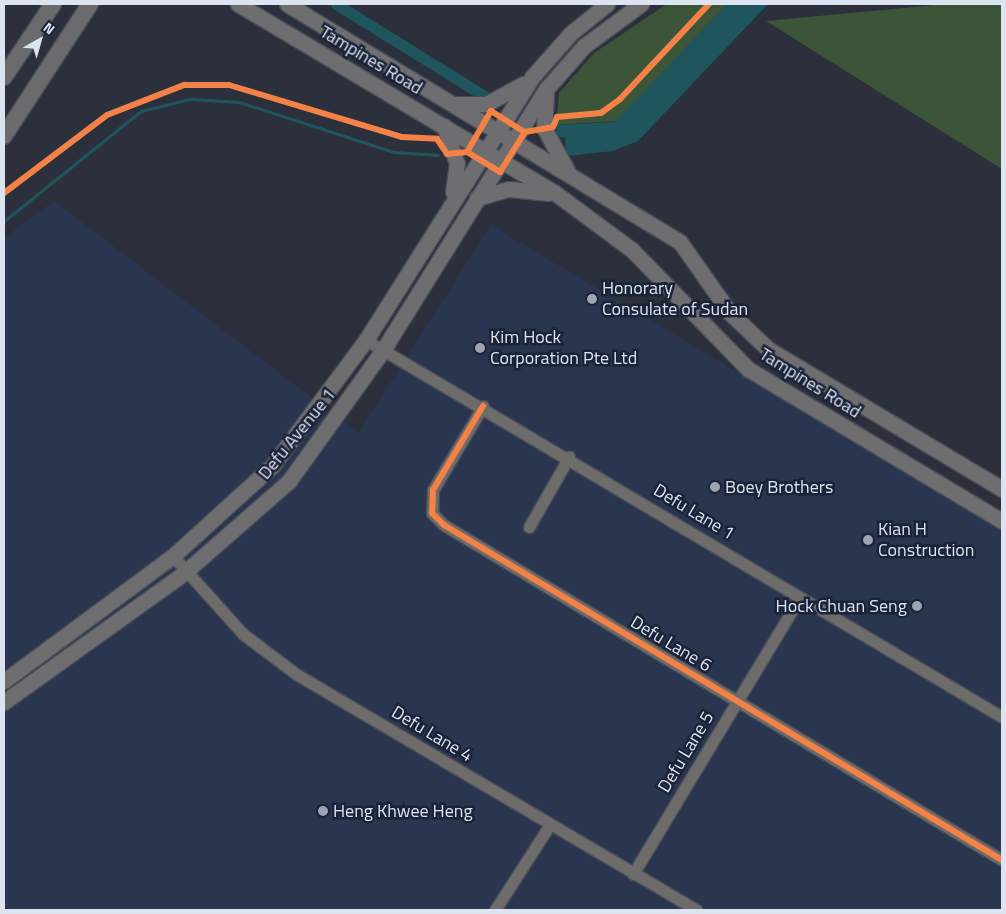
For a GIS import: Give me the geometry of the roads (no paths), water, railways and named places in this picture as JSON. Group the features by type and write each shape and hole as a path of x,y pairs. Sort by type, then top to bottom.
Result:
{"highway":[{"path":"4,77 53,4"},
{"path":"4,136 90,5"}],"main road":[{"name":"Tampines Road","path":"238,4 555,193 632,250 748,369 1002,521"},
{"name":"Tampines Road","path":"286,4 680,242 730,313 768,349 999,484"},
{"path":"483,150 532,77 571,33 607,4"},
{"path":"500,161 547,88 584,46 641,4"},
{"path":"447,102 469,107 486,104 511,94 532,77"},
{"path":"547,88 544,128 571,176"},
{"path":"444,126 457,163 452,198"},
{"name":"Defu Avenue 1","path":"4,681 173,556 272,466 366,340 483,150"},
{"name":"Defu Avenue 1","path":"4,702 184,573 289,481 383,350 500,161"},
{"path":"477,198 509,189 555,193"}],"street":[{"name":"Defu Lane 1","path":"366,340 483,406 1002,717"},
{"name":"Defu Lane 6","path":"483,406 432,490 432,513 444,525 1002,860"},
{"path":"529,527 569,457"},
{"name":"Defu Lane 4","path":"173,556 184,573 243,634 296,674 549,826 697,910"},
{"name":"Defu Lane 5","path":"633,874 800,597"},
{"path":"495,910 549,826"}],"waterway":[{"path":"336,4 491,100"},
{"path":"4,221 141,111 190,99 239,102 394,152 438,155"}],"place":[{"name":"Honorary Consulate of Sudan","path":"592,299"},
{"name":"Kim Hock Corporation Pte Ltd","path":"480,348"},
{"name":"Boey Brothers","path":"715,487"},
{"name":"Kian H Construction","path":"868,540"},
{"name":"Hock Chuan Seng","path":"917,606"},
{"name":"Heng Khwee Heng","path":"323,811"}]}
